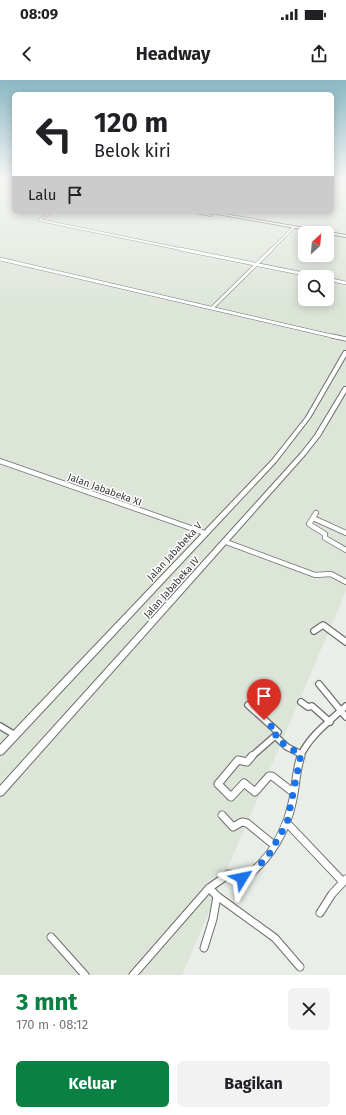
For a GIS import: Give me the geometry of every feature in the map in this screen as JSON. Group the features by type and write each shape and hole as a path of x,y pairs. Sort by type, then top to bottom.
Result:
{"street":[{"path":"41,222 298,273"},
{"path":"254,222 298,229"},
{"path":"259,222 346,238"},
{"path":"212,308 293,228"},
{"path":"334,237 346,238"},
{"path":"0,259 346,338"},
{"path":"334,280 346,283"},
{"name":"Jalan Jababeka V","path":"0,751 274,461 293,439 308,418 346,352"},
{"name":"Jalan Jababeka IV","path":"0,792 226,542 307,449 346,388"},
{"name":"Jalan Jababeka XI","path":"0,461 205,533"},
{"path":"316,513 309,525 325,534 326,538 331,542 346,550"},
{"path":"313,518 346,533"},
{"path":"226,542 315,575 330,574 346,582"},
{"path":"314,631 324,625 346,642"},
{"path":"319,684 344,708 346,717"},
{"path":"301,702 308,707 312,706 330,722"},
{"path":"248,705 278,732 246,762 238,760 218,784 231,797 244,783 255,792 269,776 272,776 294,793"},
{"path":"133,975 209,888 229,874 246,877 268,856 287,823 301,754 312,739 344,708"},
{"path":"0,726 15,735"},
{"path":"275,736 287,747 301,754"},
{"path":"222,815 233,827 242,822 248,823 274,845"},
{"path":"287,823 344,880 320,913"},
{"path":"209,888 217,896 275,938 300,967"},
{"path":"204,948 213,919 217,896"},
{"path":"51,937 85,975"}],"shaded area":[{"path":"0,222 346,222 346,591 182,975 0,975"}],"route":[{"path":"242,878 251,874 268,856 287,823 295,790 301,754 287,747 275,736 278,732 264,720"}]}
